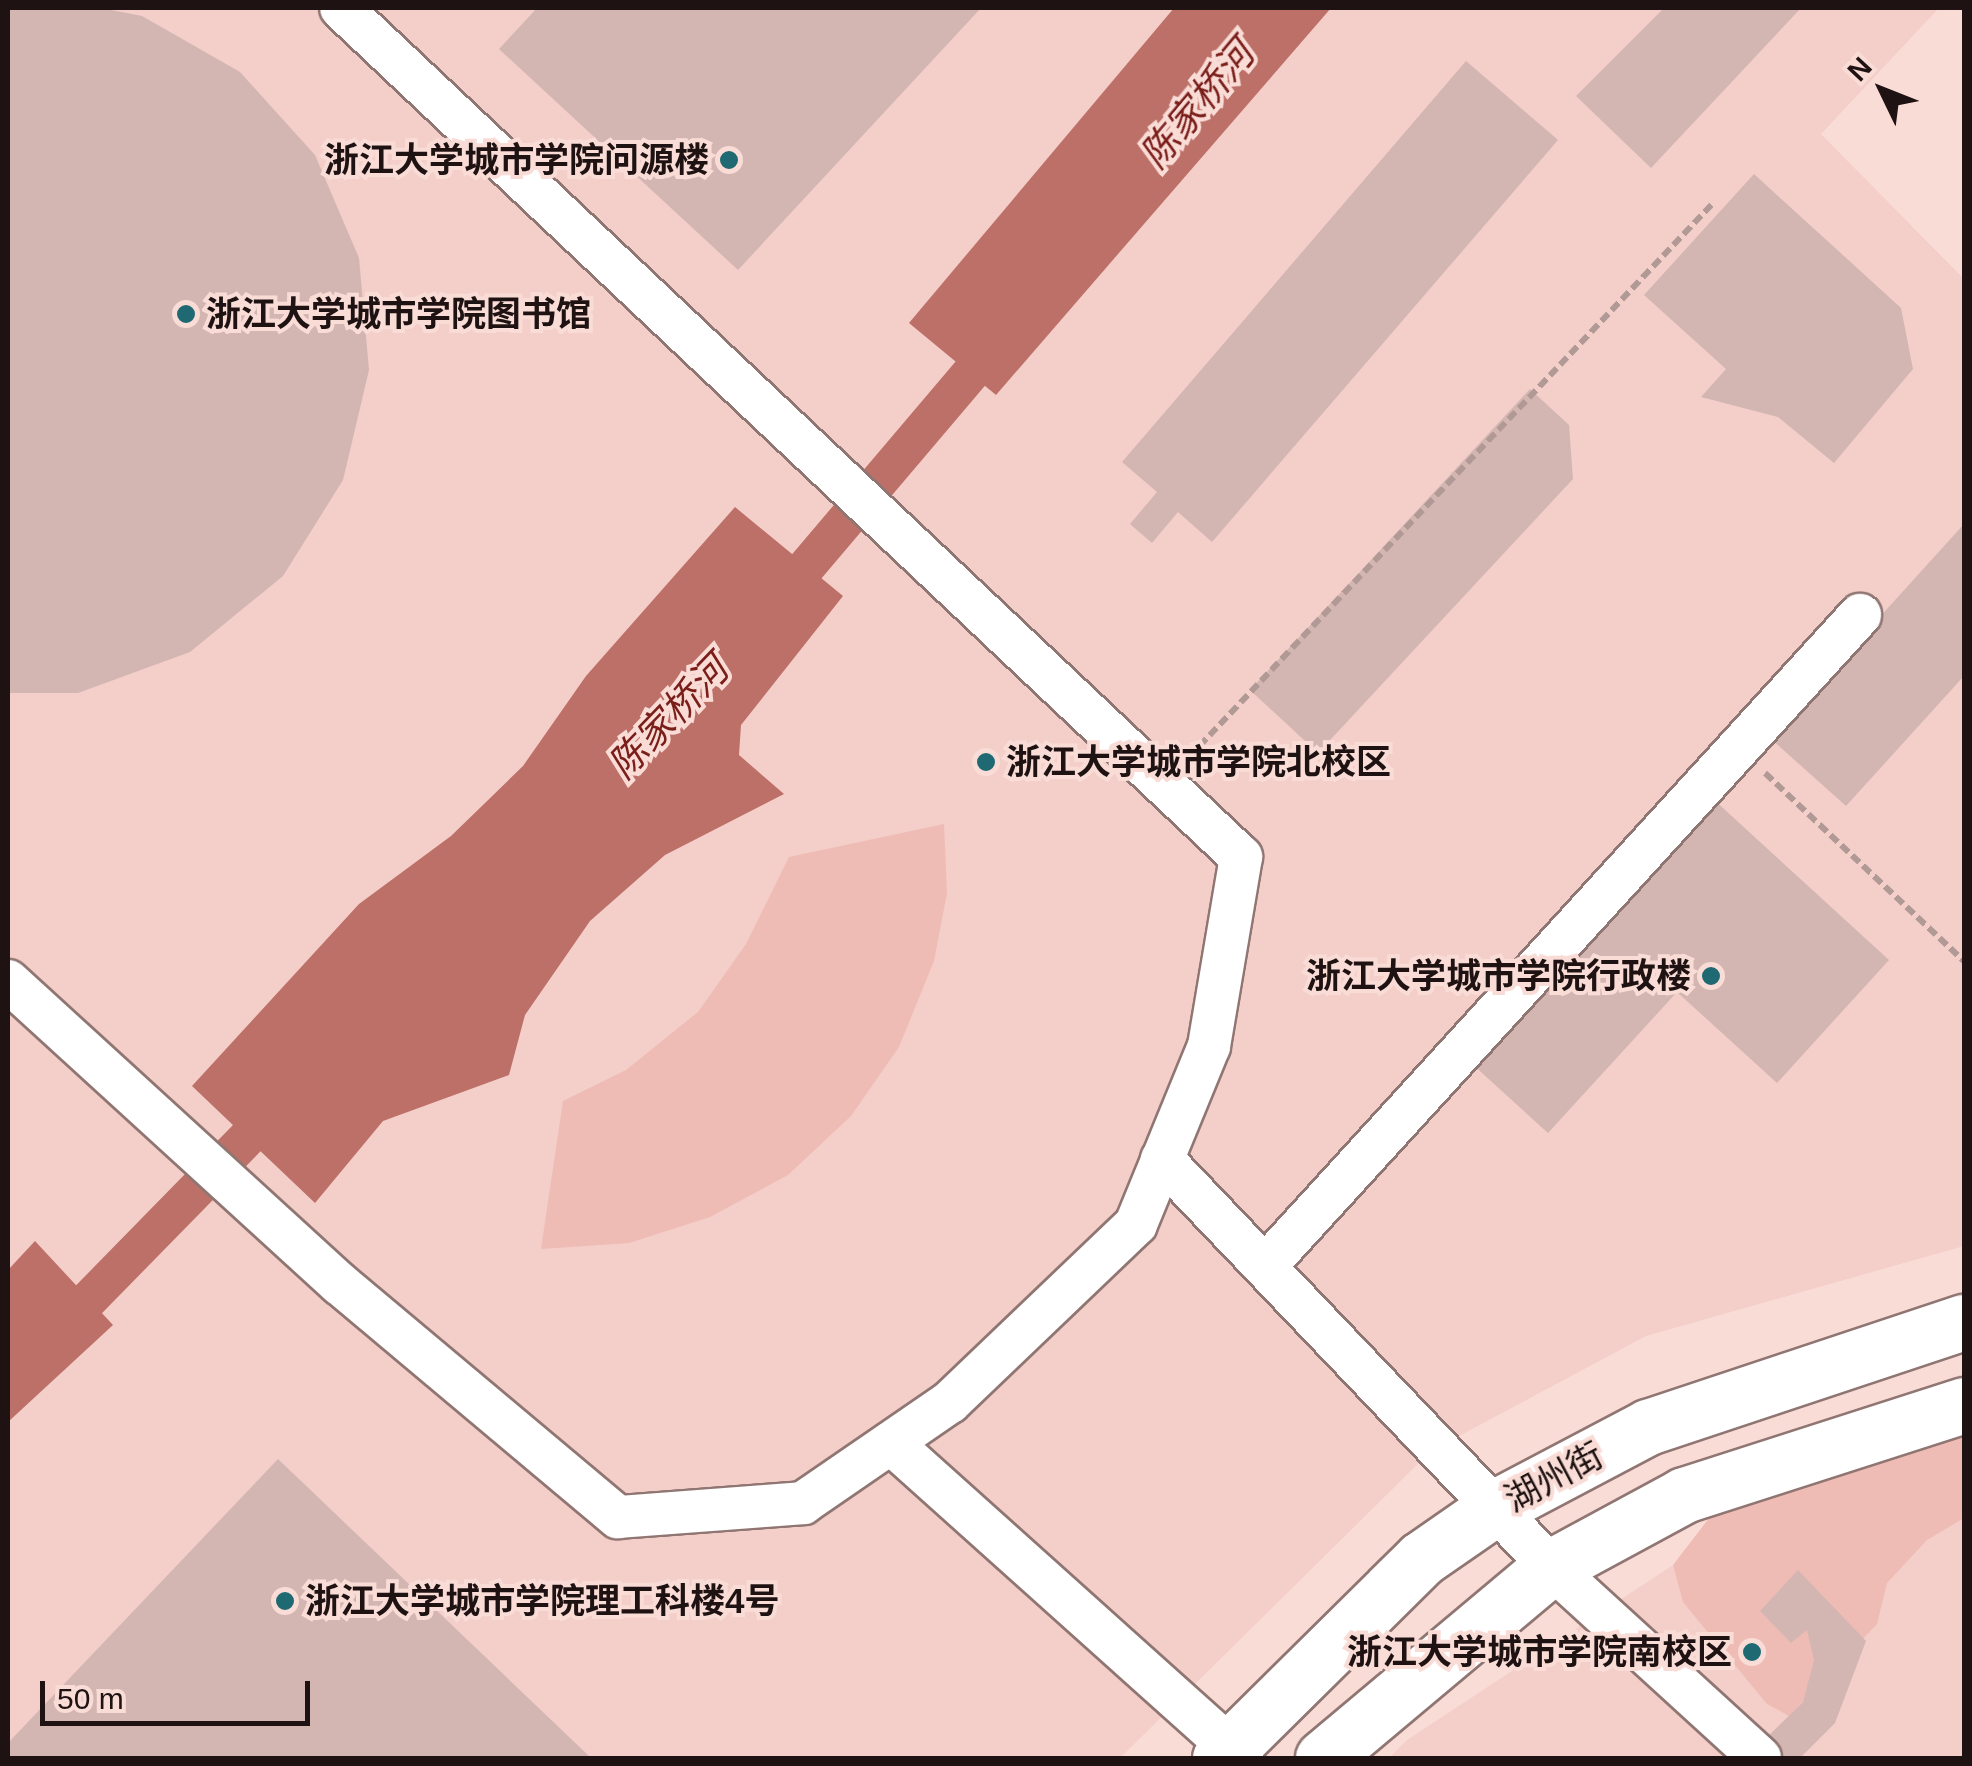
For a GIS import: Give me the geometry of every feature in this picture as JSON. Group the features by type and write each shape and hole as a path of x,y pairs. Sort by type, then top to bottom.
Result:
{"main road":[{"name":"湖州街","path":"1231,1755 1421,1560 1496,1507 1648,1426 1964,1322"},
{"path":"1323,1758 1551,1567 1684,1495 1964,1406"}],"street":[{"path":"8,981 340,1284 618,1517 802,1503 950,1402 1136,1224 1209,1046 1241,857 662,317 340,8"},
{"path":"1268,1263 1860,616"},
{"path":"1162,1160 1268,1263 1551,1567 1760,1758"},
{"path":"891,1442 1231,1755"}],"path":[{"path":"1164,783 1713,202"},
{"path":"1738,748 1964,960"}],"shaded area":[{"name":"浙江大学城市学院北校区","path":"8,8 1939,8 1821,134 1964,279 1964,1246 1646,1336 1431,1451 1120,1758 8,1758"},
{"path":"944,824 947,893 934,961 899,1047 851,1116 788,1175 710,1217 629,1243 541,1249 563,1101 626,1070 698,1012 746,944 789,857"},
{"path":"1964,1434 1964,1518 1927,1540 1887,1583 1877,1624 1789,1716 1767,1704 1683,1602 1673,1565 1723,1500"},
{"name":"浙江大学城市学院南校区","path":"1964,1458 1964,1758 1389,1758 1407,1740 1734,1525"}],"water":[{"path":"1174,8 1331,8 996,395 909,323"},
{"path":"735,507 843,596 741,725 739,755 784,794 665,855 590,921 525,1015 509,1075 383,1121 315,1203 192,1086 359,904 451,836 523,766 586,676"},
{"path":"35,1241 113,1325 8,1422 8,1270"}],"building":[{"name":"浙江大学城市学院图书馆","path":"8,8 101,8 142,16 240,72 315,155 359,258 369,370 343,480 283,576 190,652 78,693 8,693"},
{"name":"浙江大学城市学院问源楼","path":"537,8 981,8 738,270 499,49"},
{"path":"1664,8 1801,8 1651,168 1576,96"},
{"path":"1466,61 1558,140 1212,542 1178,512 1152,543 1130,524 1157,492 1122,462"},
{"path":"1754,174 1901,308 1913,369 1834,463 1778,417 1701,397 1726,369 1644,295"},
{"path":"1530,389 1569,425 1573,479 1318,753 1250,690"},
{"path":"1964,524 1964,676 1846,806 1770,738"},
{"name":"浙江大学城市学院行政楼","path":"1712,798 1889,960 1777,1083 1677,992 1548,1133 1470,1062"},
{"name":"浙江大学城市学院理工科楼4号","path":"278,1459 589,1756 8,1758 8,1743"},
{"path":"1798,1570 1866,1641 1835,1723 1800,1758 1746,1758 1803,1702 1814,1660 1807,1630 1791,1643 1760,1611"}],"waterway":[{"name":"陈家桥河","path":"774,605 1004,334"},
{"name":"陈家桥河","path":"8,1382 282,1102"}],"place":[{"name":"浙江大学城市学院问源楼","path":"729,160"},
{"name":"浙江大学城市学院图书馆","path":"186,314"},
{"name":"浙江大学城市学院北校区","path":"986,762"},
{"name":"浙江大学城市学院行政楼","path":"1711,976"},
{"name":"浙江大学城市学院理工科楼4号","path":"285,1601"},
{"name":"浙江大学城市学院南校区","path":"1752,1652"}]}
